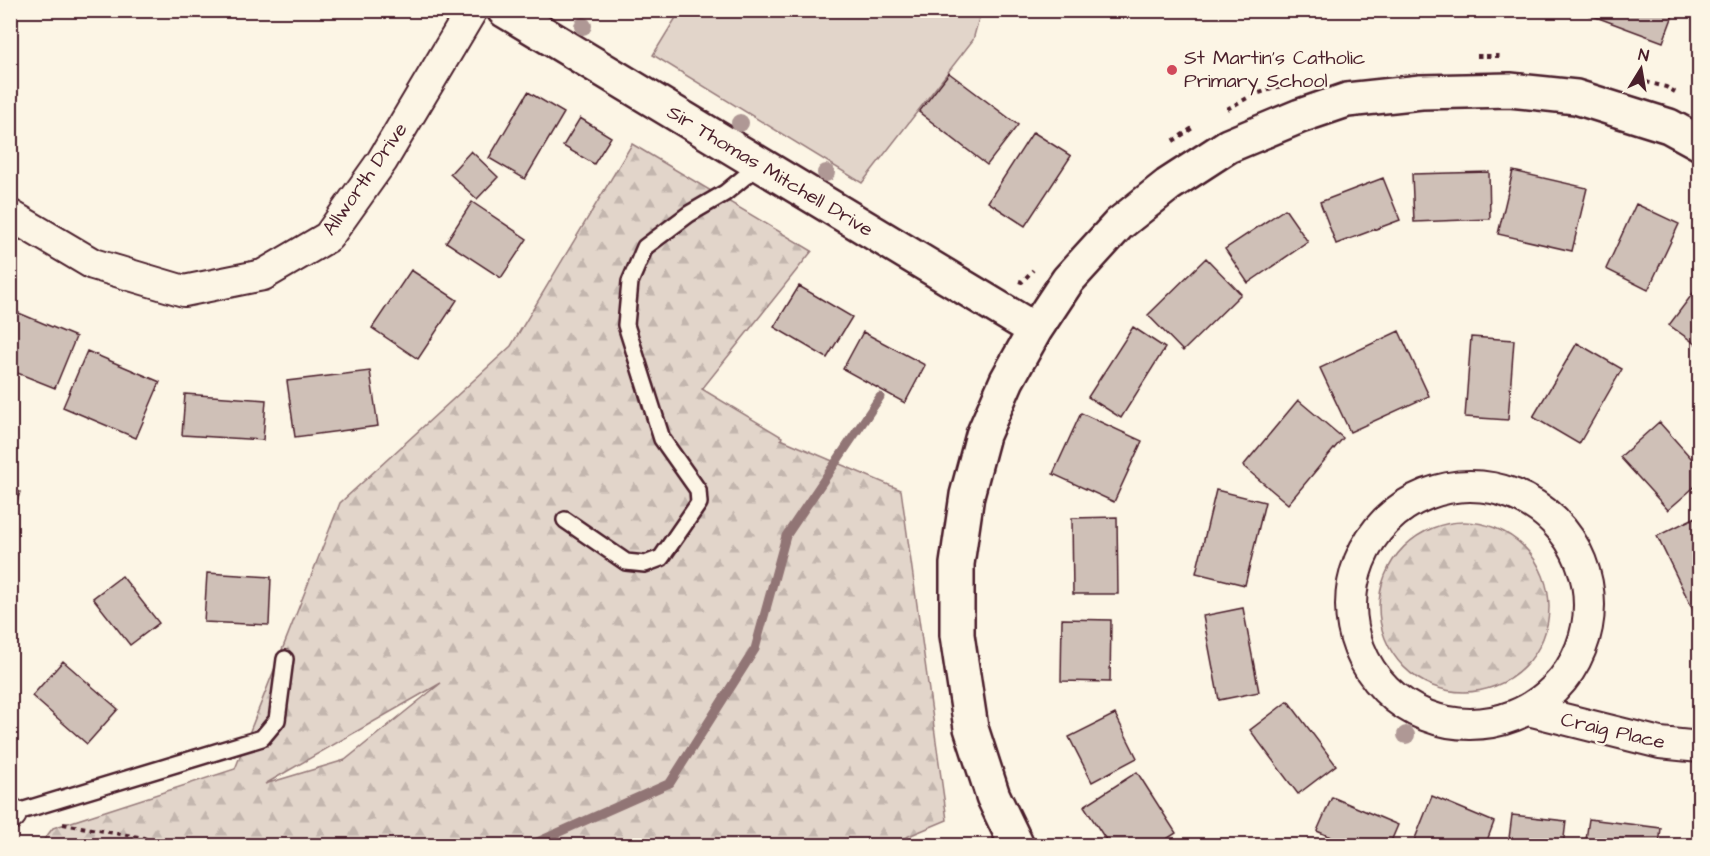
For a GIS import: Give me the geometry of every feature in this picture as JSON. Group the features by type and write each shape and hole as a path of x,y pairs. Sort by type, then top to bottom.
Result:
{"street":[{"name":"Allworth Drive","path":"10,214 93,264 184,291 262,275 328,237 382,161 472,10"},
{"name":"Sir Thomas Mitchell Drive","path":"504,10 1035,330"},
{"path":"1017,846 993,796 970,728 957,635 957,564 967,495 983,435 1007,380 1035,330 1068,280 1119,224 1168,185 1228,146 1300,116 1347,100 1421,92 1510,90 1576,97 1669,126 1700,143"},
{"name":"Craig Place","path":"1528,710 1558,686 1580,654 1590,616 1587,578 1572,542 1547,513 1514,494 1475,485 1437,490 1402,506 1374,533 1356,568 1350,609 1358,648 1379,683 1410,709 1449,723 1489,723 1528,710 1660,743 1700,747"}],"lane":[{"path":"565,520 626,562 645,564 661,558 699,503 698,490 662,439 626,325 630,282 645,247 689,214 725,193 759,165"},
{"path":"11,814 262,738 277,720 285,659"}],"path":[{"path":"11,814 144,838 155,846"}],"green space":[{"path":"680,11 981,11 973,40 862,183 653,55"},
{"path":"632,144 812,251 702,389 782,437 781,439 901,490 947,820 885,846 39,846 53,828 235,769 340,503 511,346","holes":["441,683 345,760 265,784"]},
{"path":"1464,522 1481,523 1497,528 1524,547 1543,574 1548,590 1548,624 1543,640 1524,667 1497,686 1481,691 1464,692 1447,691 1431,686 1404,667 1385,640 1380,624 1379,607 1380,590 1385,574 1404,547 1431,528 1447,523"}],"building":[{"path":"1577,10 1675,10 1663,42"},
{"path":"949,73 1018,125 987,165 919,112"},
{"path":"528,92 564,113 525,179 489,158"},
{"path":"580,118 611,137 594,164 563,146"},
{"path":"1033,132 1071,156 1025,226 988,202"},
{"path":"471,151 498,177 477,199 450,174"},
{"path":"1513,171 1587,188 1572,251 1498,234"},
{"path":"1489,172 1490,219 1414,222 1412,174"},
{"path":"1383,178 1400,220 1336,244 1320,202"},
{"path":"472,202 527,239 501,278 446,242"},
{"path":"1636,204 1679,224 1648,290 1606,269"},
{"path":"1285,209 1308,242 1248,283 1225,249"},
{"path":"1206,258 1241,294 1183,351 1148,315"},
{"path":"411,270 457,300 418,359 372,328"},
{"path":"1700,284 1700,347 1669,325"},
{"path":"799,286 852,317 827,358 774,327"},
{"path":"14,311 76,337 55,388 10,370 10,320"},
{"path":"1133,327 1165,348 1121,418 1088,397"},
{"path":"1399,331 1429,396 1350,432 1320,368"},
{"path":"863,332 925,365 905,403 843,369"},
{"path":"1471,337 1514,340 1508,420 1465,417"},
{"path":"1577,343 1622,369 1579,444 1533,417"},
{"path":"87,351 160,382 136,438 63,407"},
{"path":"370,371 378,426 295,437 287,381"},
{"path":"185,394 266,400 263,440 182,435"},
{"path":"1298,400 1343,438 1288,504 1243,466"},
{"path":"1081,413 1142,441 1114,502 1053,474"},
{"path":"1659,422 1700,468 1700,482 1668,510 1620,457"},
{"path":"10,488 20,492 10,523"},
{"path":"1216,490 1265,502 1245,585 1196,573"},
{"path":"1700,515 1700,617 1697,618 1657,536"},
{"path":"1117,517 1118,594 1073,594 1072,518"},
{"path":"207,573 271,577 269,625 204,622"},
{"path":"122,576 159,623 130,645 93,598"},
{"path":"1243,608 1259,692 1219,700 1203,616"},
{"path":"1062,619 1111,620 1110,682 1061,681"},
{"path":"63,661 118,709 87,744 32,696"},
{"path":"1288,701 1336,765 1298,794 1250,730"},
{"path":"1115,714 1137,758 1092,782 1069,737"},
{"path":"1137,772 1176,833 1156,846 1110,846 1084,806"},
{"path":"1432,796 1494,822 1485,846 1412,846"},
{"path":"1332,797 1398,825 1389,846 1351,846 1317,831"},
{"path":"1512,815 1566,821 1563,846 1508,846"},
{"path":"1589,819 1661,828 1659,846 1585,846"}],"waterway":[{"path":"528,846 670,783 755,649 786,536 880,397"}],"place":[{"name":"St Martin's Catholic Primary School","path":"1172,70"}]}
